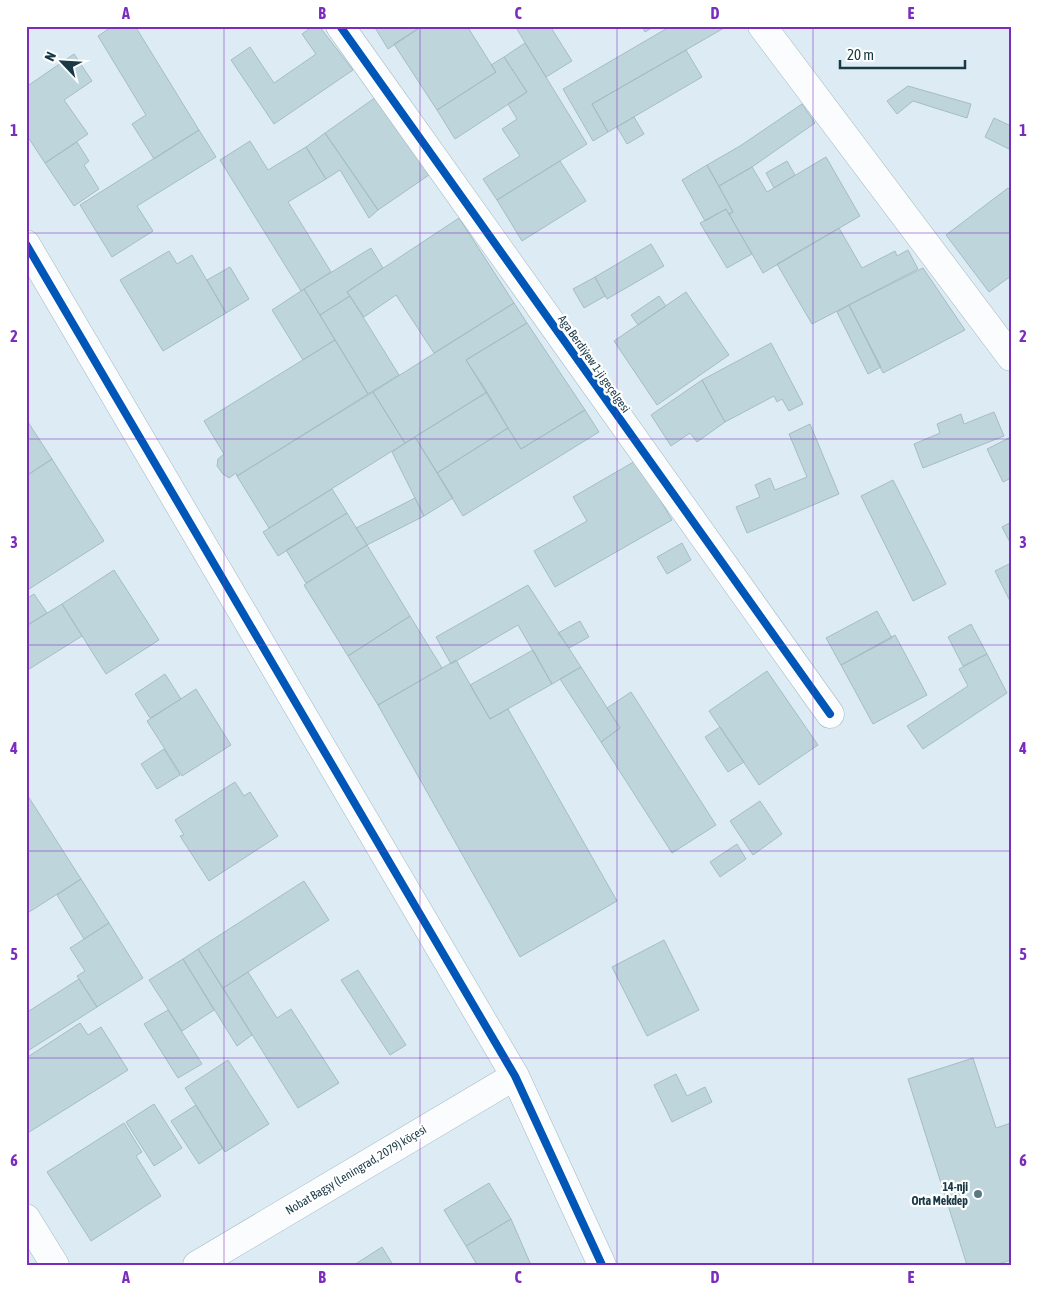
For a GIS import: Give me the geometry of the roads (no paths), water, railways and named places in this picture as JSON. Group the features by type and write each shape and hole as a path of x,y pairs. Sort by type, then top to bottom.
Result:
{"street":[{"name":"Aga Berdiýew 1-ji geçelgesi","path":"340,26 830,714"},
{"path":"762,26 1011,357"},
{"path":"26,244 515,1076 602,1265"},
{"name":"Nobat Bagşy (Leningrad, 2079) köçesi","path":"197,1265 515,1076"},
{"path":"26,1218 55,1265"}],"place":[{"name":"14-nji Orta Mekdep","path":"978,1194"}]}
